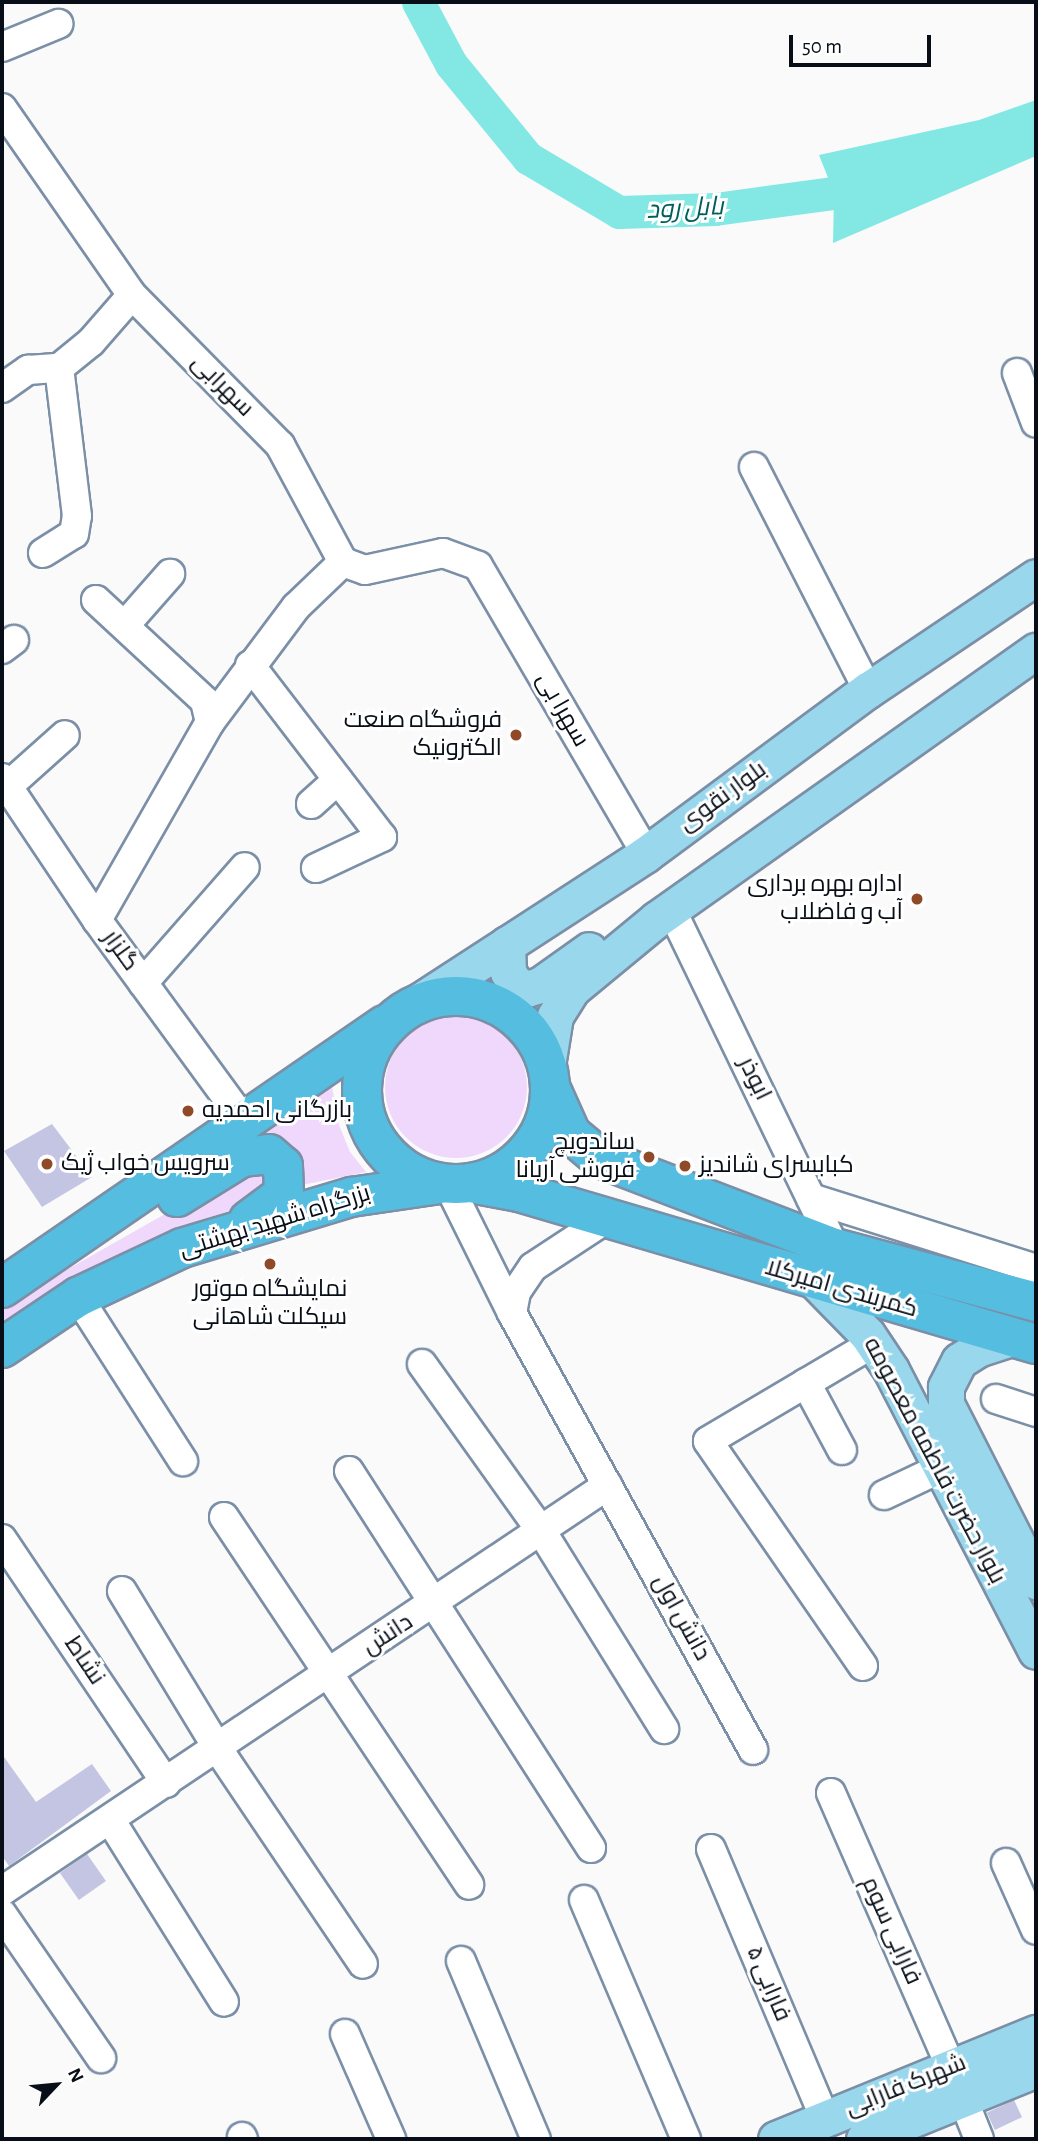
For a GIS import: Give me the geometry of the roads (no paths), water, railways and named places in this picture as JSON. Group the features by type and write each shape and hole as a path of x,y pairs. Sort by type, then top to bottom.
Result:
{"highway":[{"path":"7,1284 406,1010 447,995 491,1002 526,1027 549,1076 548,1110 530,1149 514,1164 459,1184 425,1179 386,1153 365,1111 362,1088 369,1054 388,1024 406,1010"},
{"name":"کمربندی امیرکلا","path":"549,1076 564,1123 579,1144 600,1158 835,1248 1029,1283"},
{"path":"7,1284 143,1218 242,1157 269,1154 283,1166 284,1194 259,1215 225,1233"},
{"path":"647,1232 632,1211 634,1199 648,1184 662,1182"},
{"name":"کمربندی امیرکلا","path":"459,1184 519,1192 816,1282 1025,1341"},
{"name":"بزرگراه شهید بهشتی","path":"2,1348 78,1297 225,1233 376,1191 459,1184"}],"main road":[{"name":"بلوار نقوی","path":"406,1010 646,854 868,690 1036,577"},
{"path":"549,1076 555,1016 572,989 665,915 1036,651"},
{"path":"507,944 508,972 514,983 526,989 540,985 625,924 665,915"},
{"name":"بلوار حضرت فاطمه معصومه","path":"816,1282 874,1343 1036,1651"},
{"name":"بلوار حضرت فاطمه معصومه","path":"1025,1341 978,1349 959,1361 945,1395 948,1412 1036,1581"},
{"name":"شهرک فارابی","path":"864,2139 1036,2033"},
{"name":"شهرک فارابی","path":"776,2139 825,2119 957,2083 1036,2069"}],"street":[{"path":"2,47 58,24"},
{"name":"سهرابی","path":"2,108 132,295 280,444 343,562"},
{"path":"2,388 28,370 59,368 91,342 132,295"},
{"path":"43,553 75,534 77,516 59,368"},
{"path":"1017,373 1036,423"},
{"path":"754,467 868,690"},
{"name":"سهرا بی","path":"343,562 365,570 443,553 478,566 646,854"},
{"path":"97,920 210,722 250,665 296,607 343,562"},
{"path":"126,624 170,574"},
{"path":"96,600 126,624 205,701 210,722"},
{"path":"250,665 382,837 316,868"},
{"path":"5,782 65,735"},
{"path":"311,804 338,780"},
{"name":"گلزار","path":"5,782 97,920 244,1121"},
{"path":"143,983 246,867"},
{"name":"ابوذر","path":"665,915 835,1248"},
{"path":"459,1184 512,1313 608,1485"},
{"path":"811,1198 1029,1283"},
{"path":"512,1313 516,1292 533,1267 606,1219"},
{"path":"78,1297 183,1461"},
{"path":"863,1666 708,1441 874,1343"},
{"path":"422,1364 542,1532 664,1729"},
{"path":"806,1383 842,1450"},
{"path":"996,1399 1036,1412"},
{"path":"884,1495 941,1468"},
{"path":"349,1471 591,1849"},
{"name":"دانش","path":"2,1891 111,1821 608,1485"},
{"name":"دانش اول","path":"608,1485 754,1750"},
{"path":"224,1517 469,1885"},
{"name":"نشاط","path":"2,1539 166,1783"},
{"path":"122,1591 218,1749 363,1964"},
{"name":"فارابی سوم","path":"831,1793 979,2139"},
{"path":"111,1821 224,2002"},
{"name":"فارابی ۵","path":"710,1849 825,2119"},
{"path":"1006,1863 1036,1930"},
{"path":"584,1900 687,2139"},
{"path":"2,1914 102,2058"},
{"path":"461,1961 536,2139"},
{"path":"345,2034 391,2139"}],"water":[{"path":"1036,100 1036,156 833,243 834,193 819,155 979,120"}],"waterway":[{"name":"بابل رود","path":"418,2 451,64 528,158 619,212 715,209 834,193 875,178"}],"place":[{"name":"فروشگاه صنعت الکترونیک","path":"516,735"},
{"name":"اداره بهره برداری آب و فاضلاب","path":"917,899"},
{"name":"بازرگانی احمدیه","path":"188,1111"},
{"name":"ساندویچ فروشی آریانا","path":"649,1157"},
{"name":"سرویس خواب ژیک","path":"47,1164"},
{"name":"کبابسرای شاندیز","path":"685,1166"},
{"name":"نمایشگاه موتور سیکلت شاهانی","path":"270,1264"}]}
